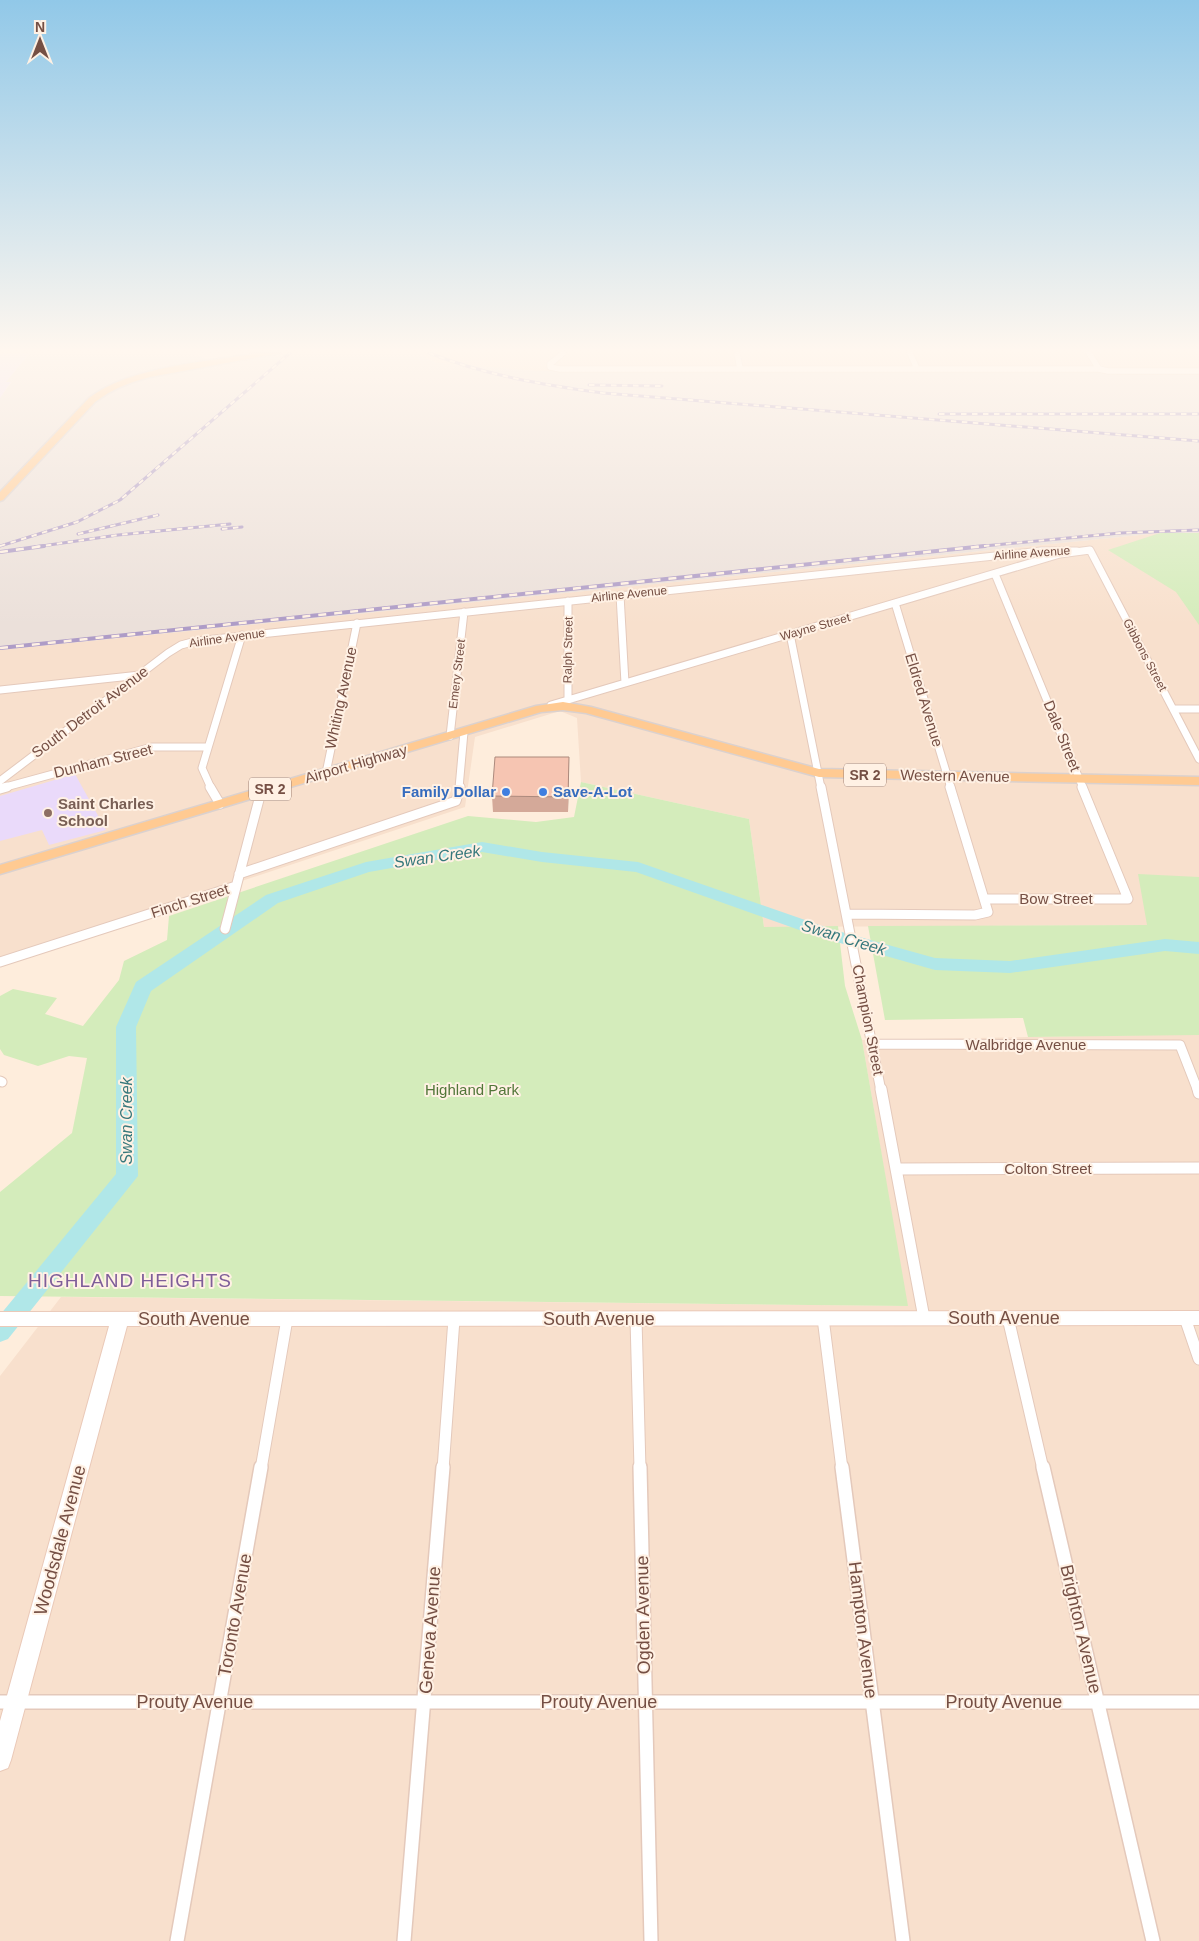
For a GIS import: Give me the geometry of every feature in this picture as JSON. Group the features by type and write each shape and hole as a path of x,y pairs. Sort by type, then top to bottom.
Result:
{"main road":[{"path":"0,498 51,444"},
{"name":"Western Avenue","path":"540,709 557,706 581,709 819,773 1199,781"},
{"name":"Airport Highway","path":"0,870 540,709"}],"street":[{"name":"Wayne Street","path":"540,709 995,574 1078,551 1090,550"},
{"name":"Gibbons Street","path":"1090,550 1199,759"},
{"name":"Airline Avenue","path":"182,645 196,641 568,600 1041,551 1078,551"},
{"name":"Dale Street","path":"995,574 1128,899"},
{"path":"620,595 625,683"},
{"name":"Ralph Street","path":"568,600 568,700"},
{"name":"Eldred Avenue","path":"847,914 975,915 988,912 895,603"},
{"name":"Emery Street","path":"450,736 464,612"},
{"name":"Whiting Avenue","path":"326,773 357,623"},
{"name":"Champion Street","path":"790,634 857,962 924,1318"},
{"path":"220,804 205,778 203,770 208,747 242,636"},
{"name":"South Detroit Avenue","path":"0,781 140,674 182,645"},
{"path":"0,690 140,674"},
{"path":"1173,709 1199,709"},
{"name":"Emery Street","path":"456,801 460,786 464,732"},
{"name":"Dunham Street","path":"0,789 152,747 208,747"},
{"path":"239,874 261,792"},
{"name":"Finch Street","path":"0,962 236,886 239,874 456,801"},
{"path":"225,929 236,886"},
{"name":"Bow Street","path":"984,899 1128,899"},
{"name":"Walbridge Avenue","path":"872,1044 1180,1045 1199,1093"},
{"name":"Colton Street","path":"897,1169 1199,1168"},
{"name":"Ogden Avenue","path":"636,1318 651,1941"},
{"name":"Hampton Avenue","path":"823,1318 902,1941"},
{"name":"Brighton Avenue","path":"1008,1318 1153,1941"},
{"path":"1192,1318 1199,1359"},
{"name":"South Avenue","path":"0,1319 1192,1318"},
{"name":"Woodsdale Avenue","path":"0,1760 8,1702 120,1319"},
{"name":"Toronto Avenue","path":"177,1941 287,1319"},
{"name":"Geneva Avenue","path":"404,1941 425,1702 454,1319"},
{"name":"Prouty Avenue","path":"8,1702 1199,1702"}],"shaded area":[{"path":"0,444 1199,444 1199,533 1160,533 0,650"},
{"path":"1160,533 1199,595 1199,925 764,927 749,819 581,782 577,718 560,711 475,737 465,807 0,961 0,650"},
{"name":"Saint Charles School","path":"75,774 106,830 49,845 42,830 0,841 0,796"},
{"path":"1199,1034 1199,1941 0,1941 0,1376 61,1297 907,1306 862,1040"}],"green space":[{"path":"1160,533 1199,533 1199,625 1176,592 1108,550"},
{"name":"Highland Park","path":"581,782 749,819 764,927 838,926 845,986 862,1040 908,1306 0,1296 0,1192 72,1133 87,1058 69,1056 38,1066 4,1055 0,1049 0,996 13,989 57,998 45,1014 83,1026 119,980 124,961 167,940 169,916 468,816 536,822 574,817"},
{"path":"1138,874 1199,877 1199,1035 1028,1037 1023,1018 885,1020 868,926 1147,925"}],"building":[{"path":"495,757 569,757 568,797 492,796"}],"waterway":[{"name":"Swan Creek","path":"0,1332 127,1176 126,1027 143,987 272,899 366,867 482,847 542,857 638,867 825,933 935,964 1010,967 1165,945 1199,948"}],"railway":[{"path":"0,546 77,522 120,500 185,444"},
{"path":"78,534 158,515"},
{"path":"35,547 118,535 230,524"},
{"path":"222,529 242,527"},
{"path":"973,547 1120,533 1199,530"},
{"path":"0,552 44,546"},
{"path":"0,648 985,546"}],"place":[{"name":"Family Dollar","path":"506,792"},
{"name":"Save-A-Lot","path":"543,792"},
{"name":"Saint Charles School","path":"48,813"}],"district":[{"name":"HIGHLAND HEIGHTS","path":"130,1280"}]}
